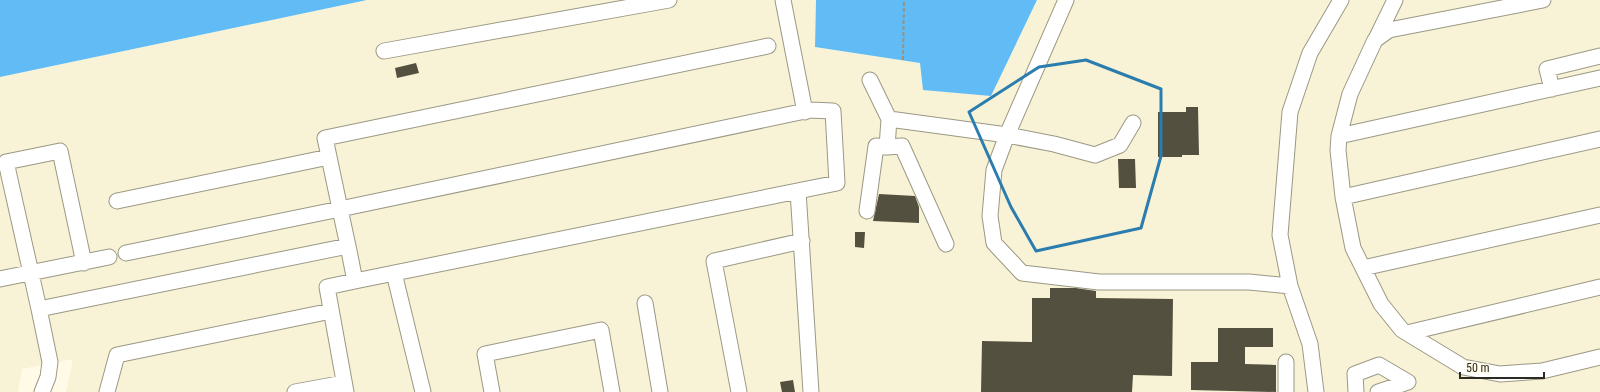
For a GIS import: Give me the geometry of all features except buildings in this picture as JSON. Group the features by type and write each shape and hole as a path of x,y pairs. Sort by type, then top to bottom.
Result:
{"street":[{"path":"384,52 669,0"},
{"path":"783,0 805,112"},
{"path":"1066,0 1007,136 994,170 990,216 994,243 1022,273 1099,282 1250,282 1290,286"},
{"path":"1316,392 1310,344 1290,286 1280,235 1290,112 1310,53 1341,0"},
{"path":"1395,0 1350,94 1339,136 1338,150 1343,197 1353,248 1381,304 1402,330 1463,367 1500,374 1542,371 1600,357"},
{"path":"1375,40 1389,30 1543,0"},
{"path":"356,281 325,138 768,46"},
{"path":"1552,89 1547,69 1600,56"},
{"path":"1339,136 1600,78"},
{"path":"870,80 889,119 887,147"},
{"path":"126,253 810,110 833,111 837,183 327,287 345,387 295,392"},
{"path":"889,119 1054,144 1095,155 1120,145 1133,123"},
{"path":"1343,197 1600,139"},
{"path":"867,211 876,146 902,146 946,244"},
{"path":"42,392 48,377 50,362 39,309 3,163 60,151 84,263"},
{"path":"116,201 329,157"},
{"path":"798,191 811,392"},
{"path":"1362,268 1600,216"},
{"path":"739,392 714,261 802,241"},
{"path":"39,309 348,246"},
{"path":"0,279 109,257"},
{"path":"394,273 422,392"},
{"path":"1407,333 1600,287"},
{"path":"645,303 660,392"},
{"path":"107,392 117,355 331,311"},
{"path":"492,392 485,354 601,330 612,392"},
{"path":"1286,362 1286,392"},
{"path":"1356,392 1355,374 1379,364 1408,382 1378,392"}],"path":[{"path":"903,60 904,0"}],"highlighted area":[{"path":"1086,60 1161,89 1161,156 1141,228 1036,251 1011,207 969,112 1039,67"}],"shaded area":[{"path":"367,0 816,0 815,47 921,63 991,96 1037,0 1600,0 1600,392 66,392 73,359 22,369 18,392 0,392 0,77"}],"water":[{"path":"0,0 367,0 0,77"},
{"path":"816,0 1037,0 991,96 923,90 920,63 815,47"}]}
